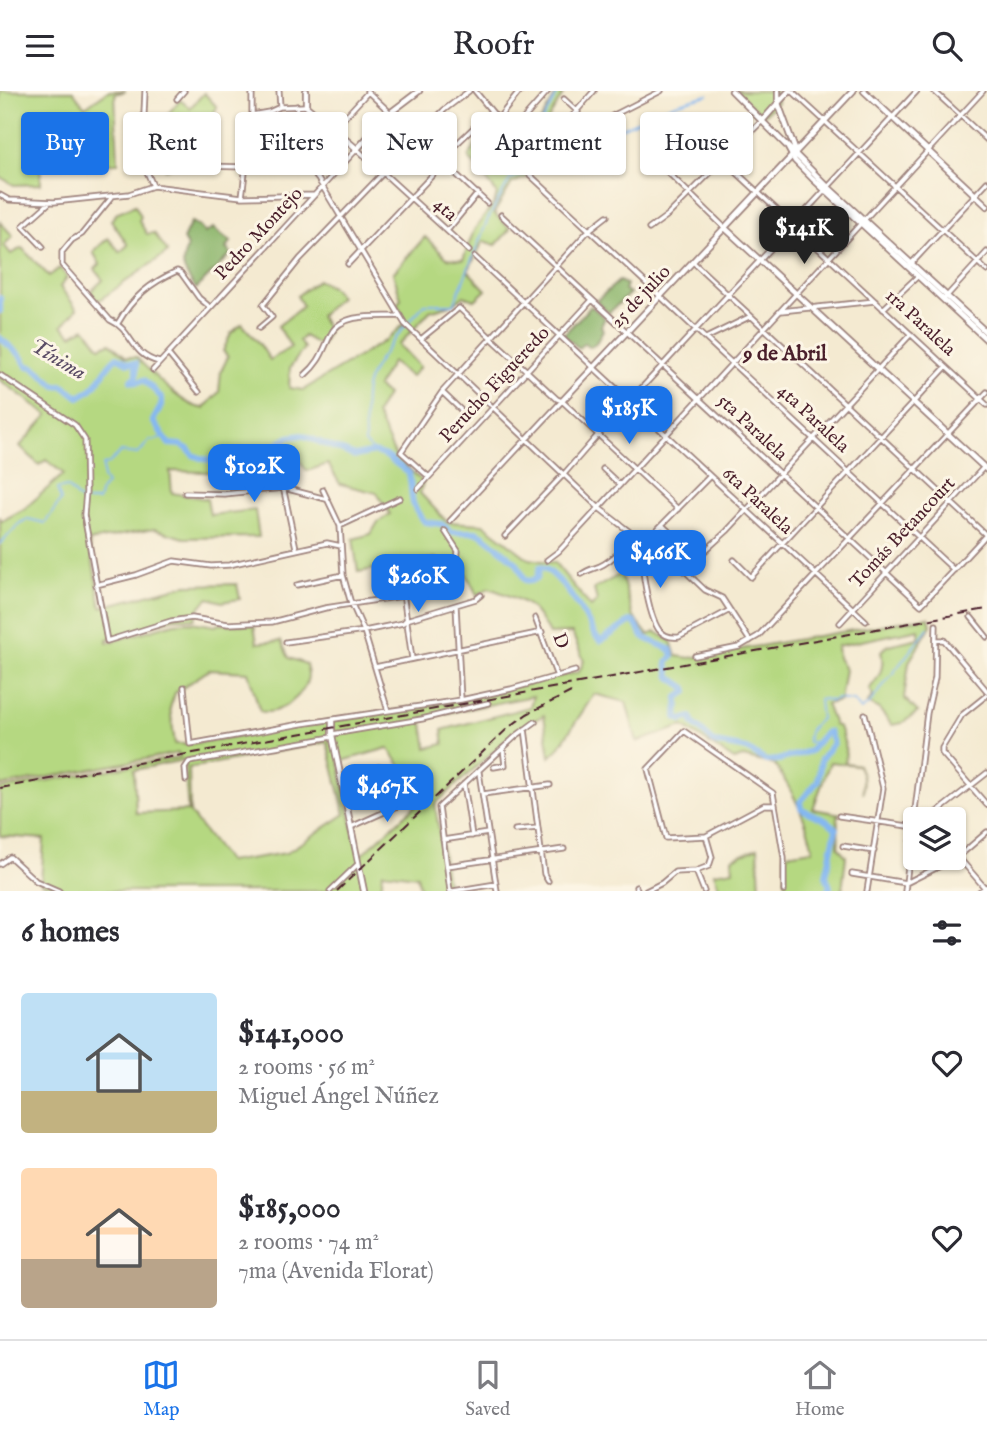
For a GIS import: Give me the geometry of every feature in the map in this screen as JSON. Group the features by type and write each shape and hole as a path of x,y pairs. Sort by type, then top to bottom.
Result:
{"street":[{"path":"145,91 142,160 153,187"},
{"path":"177,99 184,91"},
{"path":"252,91 252,112"},
{"path":"279,91 280,107"},
{"path":"268,112 280,107 306,106 306,91"},
{"path":"348,113 368,91 389,112"},
{"name":"Pedro Montejo","path":"391,112 419,91"},
{"path":"441,112 469,91"},
{"path":"457,144 492,111 475,91"},
{"path":"504,112 520,91"},
{"path":"529,112 548,91"},
{"path":"564,99 578,112 594,91"},
{"path":"620,112 661,91"},
{"path":"732,91 827,188 979,329 987,340"},
{"path":"778,91 778,103 794,155"},
{"path":"753,131 790,91 987,271"},
{"name":"25 de julio","path":"450,521 853,91"},
{"path":"864,91 987,206"},
{"path":"505,535 917,91"},
{"path":"934,91 987,140"},
{"path":"547,560 552,558 599,508 983,91"},
{"path":"297,106 297,154 323,187 407,326 599,508 644,543"},
{"name":"4ta","path":"306,106 313,112"},
{"name":"4ta","path":"348,141 362,153"},
{"name":"Pedro Montejo","path":"153,370 362,144"},
{"path":"457,174 487,203"},
{"path":"242,197 244,175"},
{"path":"259,328 272,317 263,305 300,259 384,175"},
{"name":"4ta","path":"386,175 469,251"},
{"path":"348,264 433,175"},
{"name":"4ta Paralela","path":"530,175 954,570"},
{"path":"669,175 986,467"},
{"path":"649,229 668,215 710,175"},
{"name":"1ra Paralela","path":"739,175 987,405"},
{"path":"910,265 987,182"},
{"path":"0,195 9,200 50,202 113,195 153,187 242,197 314,195"},
{"path":"447,231 478,193"},
{"path":"113,195 82,234 72,240 62,252 62,265 110,320 118,323 135,349 159,362"},
{"path":"43,247 23,226 50,202"},
{"name":"5ta Paralela","path":"501,215 921,605 954,570"},
{"path":"429,477 401,452 442,392 589,230 607,216"},
{"path":"945,298 987,252"},
{"name":"6ta Paralela","path":"475,257 866,621"},
{"path":"693,262 987,535 954,570"},
{"path":"910,265 918,276 945,298"},
{"path":"118,323 142,291 155,281 177,271 181,272 199,298 210,307"},
{"path":"883,309 918,276"},
{"name":"Perucho Figueredo","path":"418,489 592,300"},
{"path":"779,311 875,301"},
{"path":"421,339 459,308 678,509"},
{"path":"304,375 319,363 333,330 341,322 359,317 400,316"},
{"path":"706,338 751,316"},
{"path":"979,329 987,321"},
{"path":"979,329 987,333"},
{"path":"750,641 722,598 705,590 684,571 747,510 911,334"},
{"path":"168,353 199,392"},
{"path":"734,560 751,577 946,367"},
{"path":"0,375 75,425 85,440 84,515 107,641 171,621 192,618 228,624 272,622 353,603 403,596 446,586 451,580 458,551 445,531"},
{"path":"442,392 464,413"},
{"path":"695,656 739,647 758,636 987,392"},
{"path":"262,467 278,463 296,548"},
{"name":"Tomás Betancourt","path":"840,623 986,467"},
{"path":"603,468 620,485"},
{"path":"710,476 644,543 643,566 652,615 660,632 671,638 679,637 730,610"},
{"path":"185,493 224,494 284,488 326,499"},
{"path":"323,490 340,526 343,575 388,711"},
{"path":"340,526 400,498"},
{"path":"662,525 697,557"},
{"path":"582,575 589,568 598,568 611,559 636,536"},
{"path":"96,585 136,575 174,561 211,566 229,565 296,548 327,543 341,546"},
{"path":"400,571 412,659"},
{"path":"297,585 343,575"},
{"path":"286,642 364,632 403,623 481,595"},
{"path":"456,606 461,699"},
{"path":"971,617 987,636"},
{"name":"D","path":"535,618 556,675"},
{"path":"917,807 934,678 936,625 944,640 987,693 962,715 942,748 942,753 987,805"},
{"path":"375,667 542,632"},
{"path":"936,640 944,640"},
{"path":"184,687 190,744 461,699 511,689 575,671"},
{"path":"186,780 185,768 189,762 422,719 488,703"},
{"path":"865,714 883,788 867,891"},
{"path":"332,720 332,736 363,891"},
{"path":"496,884 452,891 439,807 535,722"},
{"path":"525,729 544,877 548,881"},
{"path":"773,805 764,805 706,836 666,838 648,769 684,731 773,793 784,858 784,891"},
{"path":"494,767 505,765 503,748"},
{"path":"342,781 379,767 387,768"},
{"path":"479,771 497,891"},
{"path":"943,807 987,773"},
{"path":"394,784 402,801"},
{"path":"464,784 472,836"},
{"path":"482,794 550,785"},
{"path":"351,827 400,805 415,793"},
{"path":"839,816 903,826"},
{"path":"515,831 538,828"},
{"path":"966,850 987,832"},
{"path":"443,840 488,833"},
{"path":"646,891 662,883 675,871 696,871 709,866 712,862 706,836"},
{"path":"843,846 874,851"},
{"path":"447,866 564,849"},
{"path":"0,864 10,857 44,887 59,891"},
{"path":"330,891 358,864"},
{"path":"966,866 985,889"},
{"path":"905,891 908,870"},
{"path":"852,874 906,883 932,870"},
{"path":"696,871 704,891"}],"green space":[{"path":"0,91 73,91 85,107 108,91 126,91 115,94 118,163 109,163 109,112 21,112 21,175 41,175 41,184 14,185 0,177"},
{"path":"558,91 565,91 553,112 546,112"},
{"path":"735,91 776,91 777,102 763,116"},
{"path":"204,93 217,107 214,112 170,112 180,100 190,108"},
{"path":"482,175 526,175 527,177 512,183 494,213 510,229 496,245 483,241 468,271 486,290 475,300 464,296 453,304 430,311 399,345 420,367 411,377 392,362 377,387 387,395 376,414 395,455 423,482 420,493 447,522 483,524 529,559 555,563 591,607 597,601 594,589 621,574 633,616 648,635 656,632 671,641 676,656 690,658 929,617 931,625 909,662 904,698 918,712 902,723 892,725 879,709 867,703 873,696 869,689 881,671 881,651 888,645 919,638 919,629 837,646 838,658 845,669 840,701 826,704 834,725 839,727 842,736 845,763 858,765 830,762 813,809 841,814 838,814 838,847 846,856 842,891 785,891 785,854 813,850 798,806 775,765 743,757 734,760 683,726 637,742 626,702 594,694 550,757 544,715 517,730 435,804 448,891 421,891 417,876 383,872 381,891 60,891 41,883 44,839 0,836 0,789 180,757 178,753 0,786 0,518 2,521 24,509 64,474 46,460 39,465 20,446 48,415 0,380 0,222 13,236 4,245 11,254 22,248 49,276 60,268 67,277 60,287 77,309 62,326 72,335 85,328 100,347 110,343 126,357 136,357 187,403 204,408 219,392 221,371 228,357 223,351 231,333 242,324 270,360 291,347 278,326 303,306 297,296 318,280 333,288 340,297 320,316 328,332 321,346 304,336 299,341 304,348 290,368 289,388 303,390 386,340 406,322 397,304 401,299 393,273 425,237 447,258 463,260 474,230 495,202 497,193","holes":["290,448 307,471 328,464 340,484 377,493 390,514 378,522 371,534 353,539 358,572 435,558 466,573 477,595 489,588 511,596 531,608 549,634 572,633 584,661 579,672 461,700 190,744 175,744 170,708 175,693 209,670 248,672 260,711 267,712 283,708 303,690 308,675 306,664 289,658 281,641 257,643 254,625 174,623 107,643 107,639 174,618 195,619 200,606 209,598 222,602 240,599 237,584 186,585 101,607 89,541 154,529 184,538 259,537 255,510 210,515 207,499 172,493 170,471 238,473 270,454","533,696 530,707 442,730 444,744 427,748 422,718","327,742 345,814 286,853 228,862 190,813 189,768","388,748 424,798 359,857 339,762","184,760 188,811 136,813 134,770"]},
{"path":"135,205 141,216 139,221 147,234 154,233 168,252 98,301 90,292 103,280 95,269 100,264 93,252 108,238 120,252 128,245 111,220 118,212"},
{"path":"191,222 205,233 213,228 231,242 226,248 231,254 196,289 183,265 187,247 183,239"},
{"path":"619,281 626,284 624,290 630,293 609,313 596,301"},
{"path":"591,306 605,318 601,326 603,330 596,343 590,347 584,343 579,348 563,335"},
{"path":"758,848 760,891 720,891 714,873 733,870 732,858"}],"waterway":[{"path":"374,452 365,443 364,408 369,379 391,344 425,304 454,304 488,219 559,91"},
{"path":"510,179 675,104 708,95"},
{"name":"Tínima","path":"0,298 0,311"},
{"path":"0,338 20,355 27,366 34,367 56,386 62,385 79,397 93,388 117,357 128,363 136,363 136,376 131,381 144,380 162,398 153,421 169,444 181,445 203,459 242,465 289,437 302,435 355,456 374,452 386,456 409,473 413,504 425,522 441,524 452,532 476,532 484,536 517,563 525,580 537,578 540,567 546,570 567,590 601,641 631,621 643,637 671,650 673,656 667,662 670,677 686,688 687,692 678,697 677,718 682,720 691,717 694,724 715,743 747,749 766,761 778,760 810,751 826,732 829,732 833,743 821,759 818,781 800,802 801,808 829,822 836,829 826,876 830,887 827,891"},
{"path":"0,544 20,523 28,519 45,523 61,500 57,489 67,487 81,501 98,501 101,490 107,484 103,478 103,465 108,464 121,452 138,454 150,440 154,441 163,436"},
{"path":"818,742 808,742 808,734 821,719 819,700 854,701 861,710 869,704 928,628"}],"railway":[{"path":"0,788 987,609"},
{"path":"337,891 508,728 527,714 571,692"}],"district":[{"name":"9 de Abril","path":"785,354"}]}
